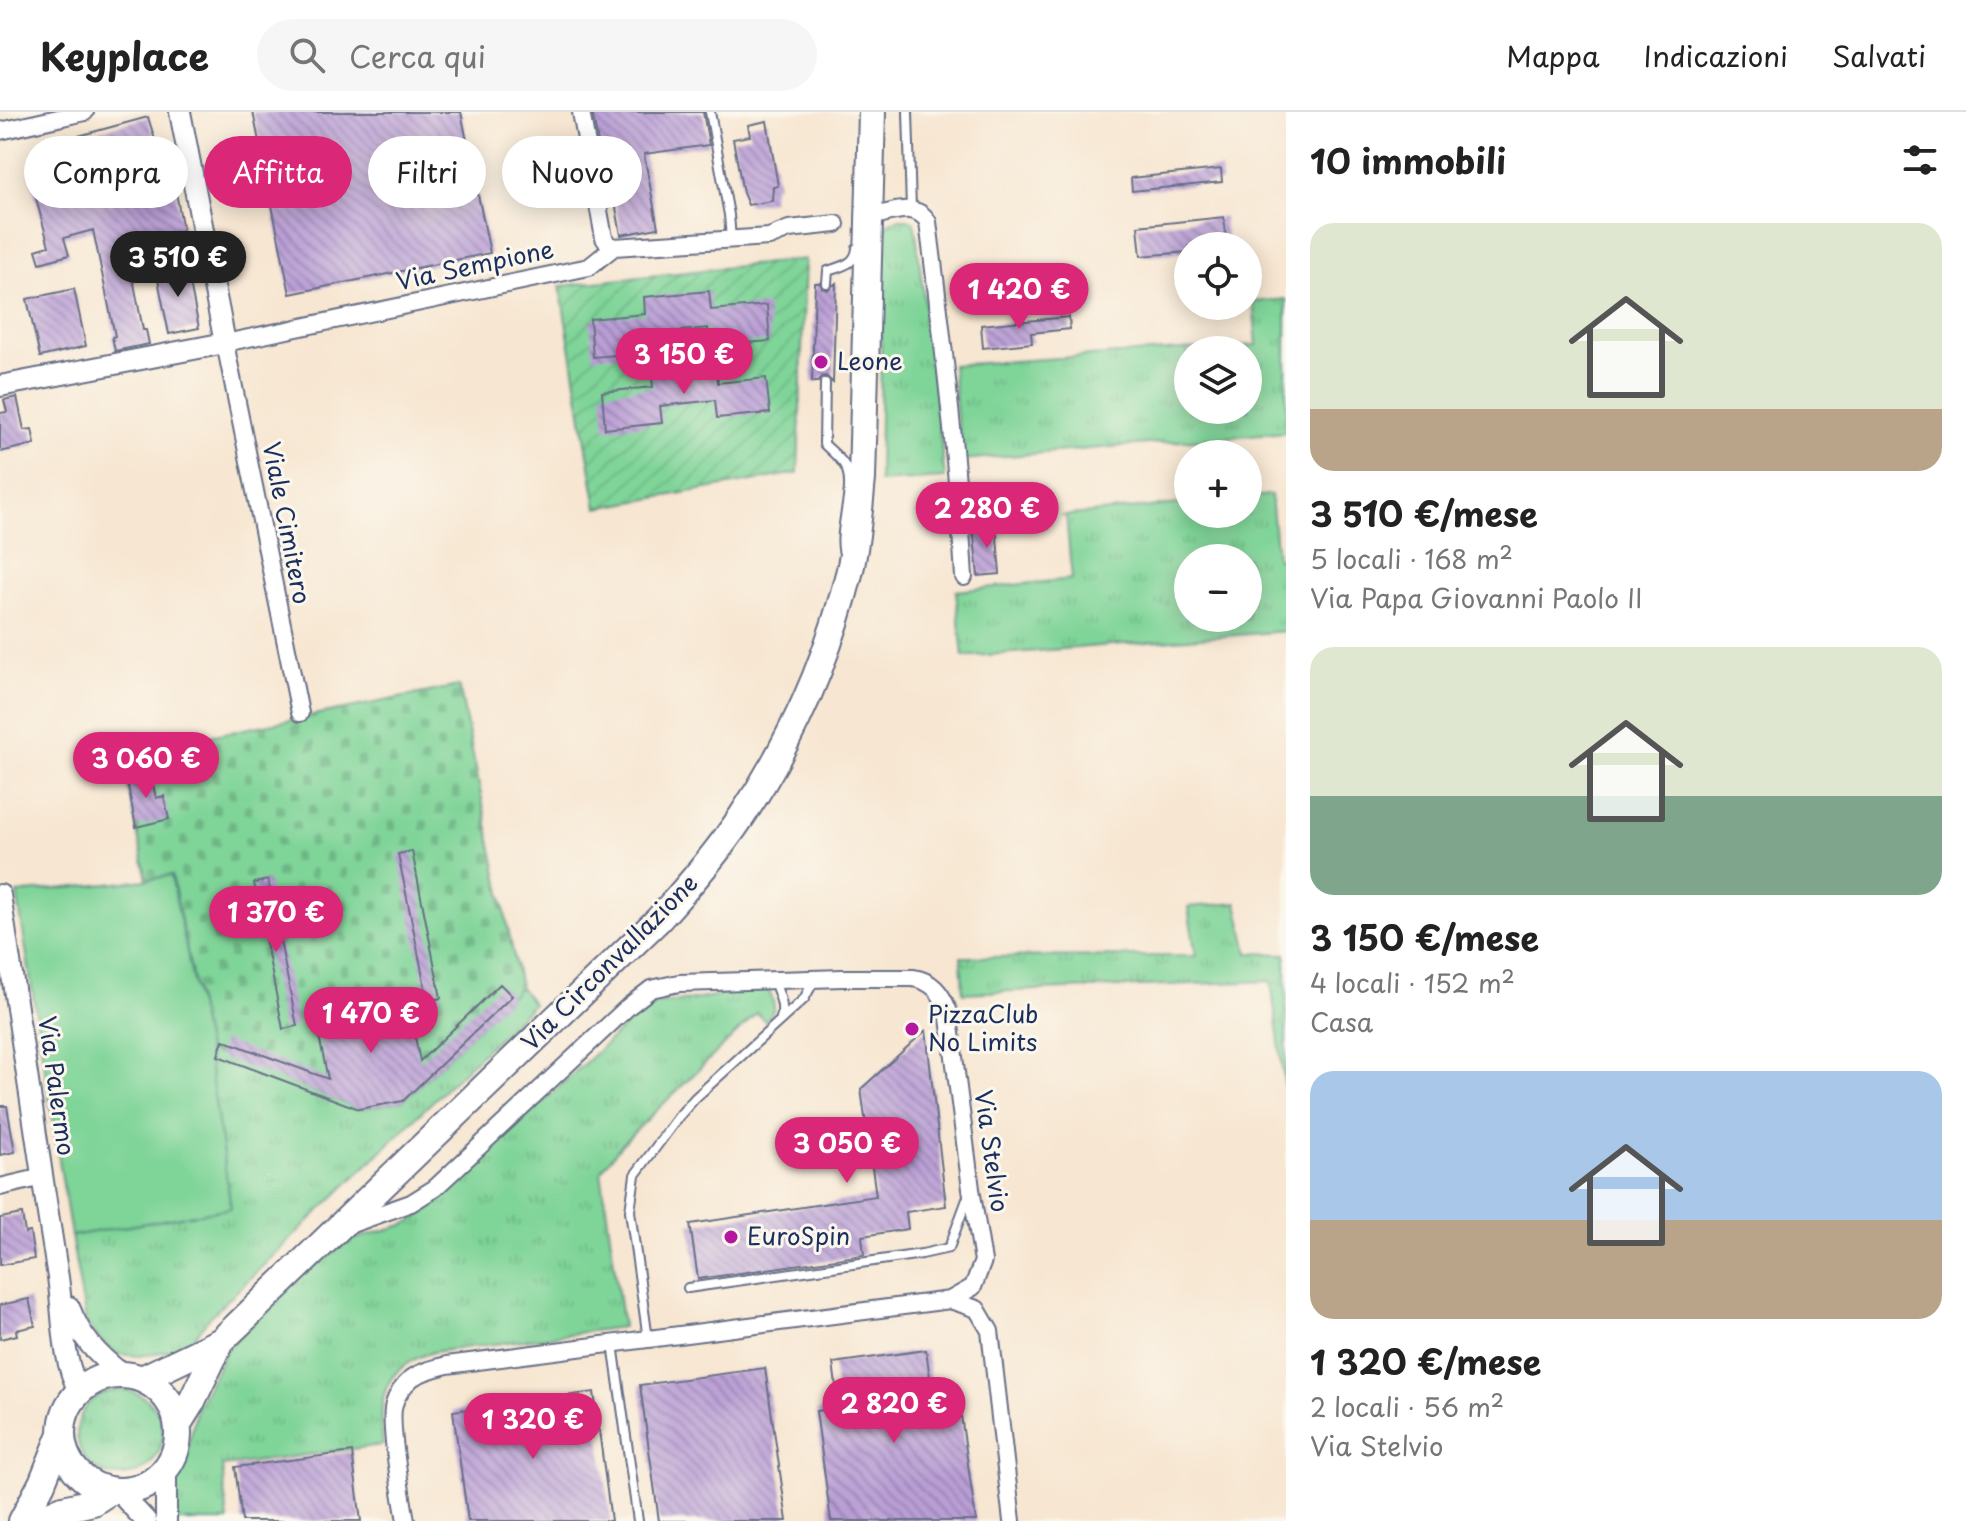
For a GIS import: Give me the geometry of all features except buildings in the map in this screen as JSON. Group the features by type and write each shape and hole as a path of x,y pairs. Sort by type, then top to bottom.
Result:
{"main road":[{"name":"Via Circonvallazione","path":"178,1424 221,1341 658,920 702,870 742,816 774,763 801,710 821,660 850,568 862,479 863,229 867,119"},
{"name":"Via Circonvallazione","path":"132,1377 221,1341"},
{"path":"22,1521 61,1436 69,1404 79,1391 92,1382 107,1376 132,1377 159,1389 171,1405 178,1424 176,1448 166,1469 157,1479 132,1491 114,1492 91,1485 76,1472 65,1455 61,1436"},
{"path":"36,1521 114,1492"}],"street":[{"path":"0,386 225,343 180,112"},
{"path":"581,112 604,238 614,247"},
{"path":"0,131 77,113"},
{"path":"863,229 911,209 922,213 928,222 947,369 964,577"},
{"name":"Via Sempione","path":"225,343 589,267 614,247 772,236 789,229 836,224"},
{"name":"Viale Cimitero","path":"225,343 300,713"},
{"name":"Via Palermo","path":"0,895 7,980 43,1177 68,1359 79,1391"},
{"name":"Via Stelvio","path":"340,1228 411,1203 435,1188 629,1006 651,989 679,983 913,978 933,986 948,1010 983,1261 973,1287 950,1300"},
{"path":"0,1187 43,1177"},
{"name":"Via Palermo","path":"60,1285 77,1328 91,1347 132,1377"},
{"path":"406,1521 393,1428 393,1406 401,1390 426,1371 447,1365 950,1300 977,1309 990,1331 1012,1521"},
{"path":"166,1469 166,1521"},
{"path":"114,1492 146,1521"}],"lane":[{"path":"710,112 731,239"},
{"path":"908,112 911,209"},
{"path":"827,283 828,271 851,262 857,255 863,229"},
{"path":"825,383 824,444 845,464 849,475 841,549 850,568"},
{"path":"648,1339 630,1211 635,1175 695,1098 804,999 815,979"},
{"path":"774,981 781,1001 781,1020"},
{"path":"688,1288 949,1248 971,1189"},
{"path":"613,1343 638,1521"}],"green space":[{"path":"898,219 914,222 916,232 945,478 879,482 883,230"},
{"path":"805,259 798,473 597,508 560,286"},
{"path":"1286,299 1286,432 961,460 952,365 1174,350 1174,424 1262,424 1262,336 1256,336 1255,320 1262,320 1262,301"},
{"path":"1271,495 1277,559 1286,558 1286,631 963,657 956,591 1072,579 1066,516 1061,516 1174,504 1174,528 1262,528 1262,496"},
{"path":"459,686 520,987 403,1101 359,1109 207,1050 172,876 147,880 126,776 149,771 145,749"},
{"path":"171,875 207,1050 231,1208 71,1236 17,893"},
{"path":"1237,903 1248,953 1286,954 1286,1097 1271,981 963,993 961,957 1196,956 1188,907"},
{"path":"520,987 533,1004 209,1318 191,1341 168,1351 139,1356 117,1354 100,1340 86,1322 71,1236 231,1208 207,1050 218,1055 511,995"},
{"path":"768,989 774,1006 769,1017 765,1021 757,1013 622,1144 601,1171 623,1327 433,1352 416,1359 393,1376 387,1386 382,1412 383,1445 222,1466 228,1521 176,1521 177,1476 186,1458 197,1407 227,1348 303,1274 351,1240 406,1224 424,1213 647,1005"},
{"path":"120,1390 137,1393 151,1402 160,1416 163,1433 160,1450 151,1464 137,1473 120,1476 103,1473 89,1464 80,1450 77,1433 80,1416 89,1402 103,1393"}],"place":[{"name":"Leone","path":"821,362"},
{"name":"PizzaClub No Limits","path":"912,1029"},
{"name":"EuroSpin","path":"731,1237"}]}
